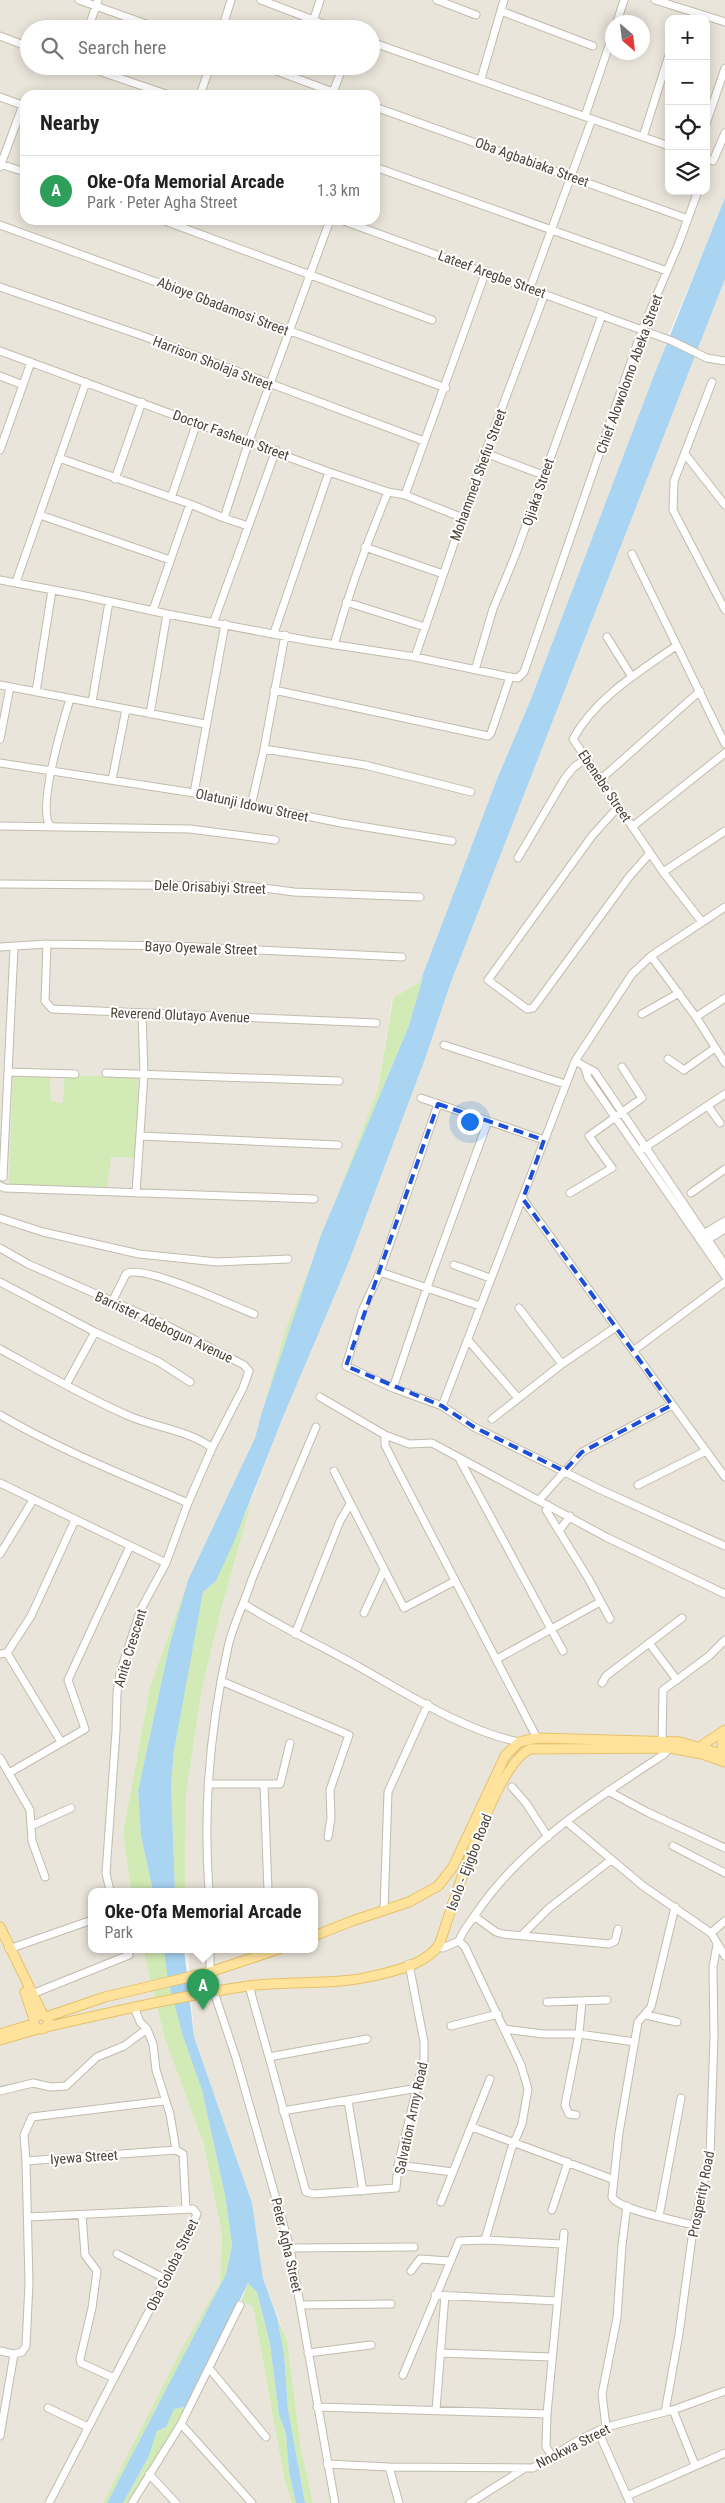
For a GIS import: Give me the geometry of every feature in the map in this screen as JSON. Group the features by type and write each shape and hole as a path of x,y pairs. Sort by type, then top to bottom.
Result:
{"main road":[{"path":"701,1746 725,1730"},
{"path":"519,1742 537,1738 662,1741 701,1746 724,1757"},
{"path":"724,1757 722,1742 725,1738"},
{"name":"Isolo - Ejigbo Road","path":"318,1935 409,1902 438,1886 450,1872 505,1756 519,1742"},
{"name":"Isolo - Ejigbo Road","path":"437,1947 460,1878 495,1798 512,1764 523,1752 537,1748 670,1748 724,1757"},
{"path":"450,1872 460,1878"},
{"path":"0,1927 32,1994 40,2022"},
{"path":"0,1940 40,2022"},
{"path":"0,2034 40,2022 249,1986 345,1982 372,1976 409,1964 431,1955 437,1947"},
{"path":"0,2040 105,1997 207,1972 263,1953"}],"street":[{"path":"79,0 97,3 138,20"},
{"path":"225,20 231,0"},
{"path":"261,0 314,19 320,0"},
{"path":"436,0 476,15"},
{"path":"481,79 504,0"},
{"path":"619,15 624,0"},
{"path":"655,0 725,22"},
{"path":"91,20 97,3"},
{"path":"681,15 683,10"},
{"path":"501,11 593,46"},
{"path":"0,36 20,43"},
{"path":"380,45 665,145"},
{"path":"530,288 572,176 605,60"},
{"path":"643,137 667,60"},
{"path":"710,112 725,68"},
{"path":"110,75 154,90"},
{"path":"202,90 207,75"},
{"path":"286,75 323,90"},
{"path":"334,90 340,75"},
{"path":"0,97 20,104"},
{"name":"Oba Agbabiaka Street","path":"380,109 688,219"},
{"path":"20,115 0,165 20,171"},
{"path":"710,160 725,133"},
{"path":"380,169 667,271"},
{"name":"Chief Alowolomo Abeka Street","path":"510,677 518,678 523,675 642,330 697,195"},
{"name":"Abioye Gbadamosi Street","path":"0,225 446,388"},
{"path":"175,225 432,320"},
{"path":"224,518 249,441 328,225"},
{"name":"Lateef Aregbe Street","path":"355,225 486,271 657,335 707,358 725,361"},
{"path":"405,495 424,441 446,388 486,271"},
{"name":"Harrison Sholaja Street","path":"0,286 143,336 424,441"},
{"name":"Mohammed Shefiu Street","path":"414,657 485,453 545,294"},
{"name":"Ojiaka Street","path":"475,670 493,608 515,556 602,315"},
{"name":"Doctor Fasheun Street","path":"0,351 276,450 329,472 388,492 405,495 463,518"},
{"path":"0,450 2,438 31,362"},
{"path":"0,376 23,385"},
{"path":"16,582 86,382"},
{"path":"712,382 674,481 674,510 725,610"},
{"path":"115,479 142,402"},
{"path":"171,498 197,422"},
{"path":"214,622 276,450"},
{"path":"485,453 543,476"},
{"path":"684,454 725,506"},
{"path":"58,458 248,526"},
{"path":"274,633 329,472"},
{"path":"334,645 346,602 365,547 388,492"},
{"path":"153,610 190,504"},
{"path":"40,515 170,560"},
{"path":"365,547 442,574"},
{"path":"632,554 725,744"},
{"path":"0,580 167,614 334,645 414,657 510,677 491,733 488,736 274,690"},
{"path":"36,692 52,590"},
{"path":"92,702 109,602"},
{"path":"346,602 425,627"},
{"path":"150,714 167,614"},
{"path":"194,793 205,724 225,624"},
{"path":"251,806 264,749 285,635"},
{"path":"607,637 632,676"},
{"name":"Ebenebe Street","path":"676,646 632,676 598,706 573,739 663,872 702,922"},
{"path":"0,686 205,724"},
{"path":"0,739 10,687"},
{"path":"601,779 700,691"},
{"path":"50,826 47,819 47,804 51,771 70,699"},
{"path":"112,780 126,709"},
{"path":"264,749 365,765 471,792"},
{"path":"632,827 725,753"},
{"path":"518,858 565,778 574,767 587,758"},
{"name":"Olatunji Idowu Street","path":"0,763 194,793 251,806 452,842"},
{"path":"618,807 586,844 488,980 527,1009 534,1008 629,877 650,853"},
{"path":"0,826 190,829 275,840"},
{"path":"663,872 725,831"},
{"name":"Dele Orisabiyi Street","path":"0,884 248,886 294,892 420,897"},
{"path":"442,1406 575,1062 632,974 650,956 725,907"},
{"name":"Bayo Oyewale Street","path":"0,947 14,948 48,944 174,946 402,957"},
{"name":"Reverend Olutayo Avenue","path":"48,944 45,997 48,1007 52,1009 376,1023"},
{"path":"3,1177 14,948"},
{"path":"650,956 696,1017 725,1063"},
{"path":"642,1014 679,993"},
{"path":"696,1017 725,998"},
{"path":"136,1193 144,1074 142,1013"},
{"path":"444,1045 565,1084"},
{"path":"668,1059 684,1070 715,1048"},
{"path":"575,1062 595,1072 622,1111 642,1150"},
{"path":"570,1193 612,1168 589,1136 642,1098 622,1067"},
{"path":"584,1068 588,1078 642,1150 725,1276"},
{"path":"8,1072 75,1074"},
{"path":"106,1073 339,1081"},
{"path":"642,1150 725,1094"},
{"path":"421,1098 544,1140"},
{"path":"438,1104 380,1272 362,1311 346,1366 393,1388 442,1406 474,1427 725,1546"},
{"path":"708,1106 720,1123"},
{"path":"393,1388 427,1287 488,1121"},
{"path":"141,1136 338,1145"},
{"path":"691,1193 725,1169"},
{"path":"0,1186 5,1188 102,1193 314,1199"},
{"path":"523,1198 725,1477"},
{"path":"0,1218 43,1232 139,1254 217,1262 288,1260"},
{"path":"702,1239 725,1221"},
{"path":"702,1239 725,1229"},
{"path":"702,1239 725,1265"},
{"name":"Barrister Adebogun Avenue","path":"0,1248 28,1264 166,1325 248,1367 248,1378 212,1448"},
{"path":"454,1265 490,1278"},
{"path":"112,1302 126,1274 133,1271 161,1277 254,1314"},
{"path":"380,1272 480,1306"},
{"path":"0,1282 95,1332 159,1362 190,1382"},
{"path":"633,1351 725,1282"},
{"path":"519,1308 562,1364"},
{"path":"492,1419 562,1364 616,1327"},
{"path":"66,1385 95,1332"},
{"path":"468,1340 518,1398"},
{"path":"0,1348 66,1385 131,1417 168,1429 212,1448"},
{"path":"320,1397 385,1435 409,1444 432,1443 460,1460 540,1500 606,1537 725,1594"},
{"path":"540,1500 582,1452 672,1405"},
{"path":"0,1415 40,1438 108,1470 188,1503"},
{"path":"209,1888 206,1846 208,1784 214,1723 228,1645 252,1579 316,1427"},
{"path":"385,1435 385,1445 392,1461 537,1738"},
{"name":"Anite Crescent","path":"109,1888 106,1873 119,1680 141,1609 166,1563 188,1503 212,1448"},
{"path":"638,1485 706,1450"},
{"path":"460,1460 563,1651"},
{"path":"334,1471 404,1608 455,1581"},
{"path":"0,1483 166,1563"},
{"path":"0,1554 33,1500"},
{"path":"295,1634 340,1521 350,1504"},
{"path":"548,1505 546,1510 560,1530 610,1619"},
{"path":"560,1530 570,1516"},
{"path":"61,1742 4,1654 35,1609 75,1520"},
{"path":"9,1773 85,1729 68,1680 130,1546"},
{"path":"364,1613 384,1570"},
{"path":"496,1659 600,1602"},
{"path":"244,1604 295,1634 466,1726 519,1742"},
{"path":"602,1683 606,1676 682,1618"},
{"path":"662,1741 661,1696 663,1690 678,1680 725,1640"},
{"path":"649,1643 678,1680"},
{"path":"222,1681 349,1735 330,1790 332,1818 328,1837"},
{"path":"384,1910 388,1792 428,1704"},
{"path":"208,1784 280,1784 290,1743"},
{"path":"437,1947 443,1948 459,1941 462,1932 500,1880 548,1837 608,1791 663,1756 670,1748"},
{"path":"0,1758 30,1810 32,1841 45,1877"},
{"path":"264,1784 268,1888"},
{"path":"512,1787 526,1803 548,1837"},
{"path":"608,1791 647,1812 725,1848"},
{"path":"31,1826 71,1808"},
{"path":"567,1822 611,1860 711,1933 725,1956"},
{"path":"673,1846 725,1873"},
{"path":"522,1935 550,1908 611,1860"},
{"path":"675,1907 651,2007 638,2022 612,2179 612,2197 614,2201 627,2206 694,2225"},
{"path":"474,1916 496,1932 609,1944 615,1941 618,1929"},
{"path":"9,1949 88,1921"},
{"path":"711,1933 725,1921"},
{"path":"459,1941 465,1947 498,2014 521,2065 528,2089 522,2124 490,2217 485,2240"},
{"name":"Prosperity Road","path":"669,2411 694,2225 707,2172 711,2138 714,2038 713,1967 717,1945"},
{"path":"32,1994 128,1955 128,1953"},
{"path":"207,1972 209,1953"},
{"name":"Salvation Army Road","path":"283,2111 306,2192 314,2194 363,2192 396,2188 398,2165 424,2058 424,2042 409,1964"},
{"path":"249,1986 283,2111 418,2088"},
{"name":"Peter Agha Street","path":"211,1993 236,2058 290,2248 326,2464 335,2503"},
{"path":"547,2002 607,2000"},
{"path":"576,2116 569,2114 565,2105 579,2034 582,2001"},
{"path":"134,2007 140,2022 147,2029 153,2044 156,2070 164,2101 170,2114 176,2150 183,2154 186,2209"},
{"path":"451,2026 498,2014"},
{"path":"646,2015 677,2022"},
{"path":"0,2091 33,2083 66,2086 97,2057 124,2046 147,2029"},
{"path":"504,2029 543,2034 579,2034 635,2042"},
{"path":"269,2057 368,2040"},
{"path":"441,2202 490,2079"},
{"path":"659,2216 680,2098"},
{"path":"0,2352 14,2354 22,2352 26,2346 28,2217 24,2135 32,2117 164,2101"},
{"path":"348,2101 363,2192"},
{"path":"472,2127 612,2179"},
{"name":"Iyewa Street","path":"26,2161 176,2150"},
{"path":"552,2210 568,2162"},
{"path":"398,2165 453,2172"},
{"path":"606,2427 602,2394 618,2318 621,2254 627,2206"},
{"name":"Oba Goloba Street","path":"28,2217 186,2209 196,2210 197,2214 166,2279 49,2503"},
{"path":"82,2215 85,2256 97,2271 92,2308 80,2359 81,2362 114,2378"},
{"path":"553,2457 546,2447 547,2414 556,2301 564,2233"},
{"path":"403,2375 459,2241 485,2240 562,2244"},
{"path":"290,2248 414,2247"},
{"path":"117,2254 166,2279"},
{"path":"412,2270 420,2259 450,2261"},
{"path":"435,2295 556,2301"},
{"path":"436,2410 445,2295"},
{"path":"300,2305 391,2304"},
{"path":"132,2503 181,2424 240,2305"},
{"path":"308,2353 370,2344"},
{"path":"440,2353 552,2357"},
{"path":"0,2436 14,2354"},
{"path":"209,2368 266,2437"},
{"name":"Nnokwa Street","path":"326,2464 390,2467 525,2468 540,2466 598,2430 669,2411 725,2391"},
{"path":"317,2407 547,2414"},
{"path":"48,2408 88,2427"},
{"path":"669,2411 695,2466"},
{"path":"181,2424 252,2503"},
{"path":"598,2430 628,2500 725,2453"},
{"path":"390,2467 399,2503"},
{"path":"470,2503 525,2468"},
{"path":"149,2474 176,2503"}],"highlighted area":[{"path":"438,1104 544,1140 523,1199 672,1405 582,1452 564,1471 474,1427 442,1406 346,1366"}],"shaded area":[{"path":"0,0 725,0 725,202 665,342 665,366 651,383 531,699 497,779 420,982 392,999 378,1089 285,1331 255,1438 188,1580 150,1687 123,1833 131,1888 88,1888 88,1953 144,1953 165,2039 203,2142 222,2233 220,2283 104,2503 0,2503","holes":["13,1076 50,1077 51,1101 63,1103 135,1158 111,1157"]},
{"path":"725,279 725,2503 313,2503 301,2449 287,2340 263,2278 252,2203 194,2037 188,1953 318,1953 318,1888 185,1888 186,1795 202,1688 222,1606 253,1496 283,1417 348,1264 425,1059 451,982"},
{"path":"241,2302 253,2306 284,2478 292,2503 136,2503"}],"green space":[{"path":"426,971 408,1028 331,1210 378,1089 393,998 420,982"},
{"path":"13,1076 50,1077 51,1101 63,1103 65,1076 129,1076 138,1078 136,1158 111,1157 107,1191 9,1185"},
{"path":"315,1253 262,1412 285,1331"},
{"path":"253,1496 222,1606 202,1688 186,1795 185,1888 175,1888 171,1784 174,1751 187,1671 203,1592 216,1581"},
{"path":"188,1580 169,1647 138,1791 141,1836 152,1888 131,1888 123,1833 150,1687"},
{"path":"144,1953 165,1953 169,1980 202,2090 225,2195 232,2245 226,2274 107,2503 103,2503 184,2345 220,2283 222,2233 203,2142 165,2039"},
{"path":"248,2283 257,2292 270,2344 279,2415 286,2433 289,2472 296,2503 292,2503 284,2478 253,2306 241,2302"},
{"path":"277,2317 287,2340 301,2449 313,2503 305,2503 288,2409 284,2354"},
{"path":"190,2406 136,2503 123,2503 149,2456 157,2430 166,2427 174,2409"}],"water":[{"path":"725,198 725,279 451,982 425,1059 348,1264 283,1417 233,1544 216,1581 203,1592 174,1751 171,1784 175,1888 152,1888 141,1836 138,1791 169,1647 188,1580 255,1438 321,1235 408,1028 424,975 420,982 497,779 531,699 651,383"},
{"path":"165,1953 184,1953 194,2037 252,2203 263,2278 277,2317 284,2354 288,2409 305,2503 296,2503 289,2472 286,2433 279,2415 270,2344 257,2292 248,2283 190,2406 174,2409 166,2427 157,2431 149,2456 123,2503 107,2503 226,2274 232,2245 225,2195 202,2090 183,2036 168,1980"}],"place":[{"name":"Oke-Ofa Memorial Arcade","path":"203,2010"}]}
